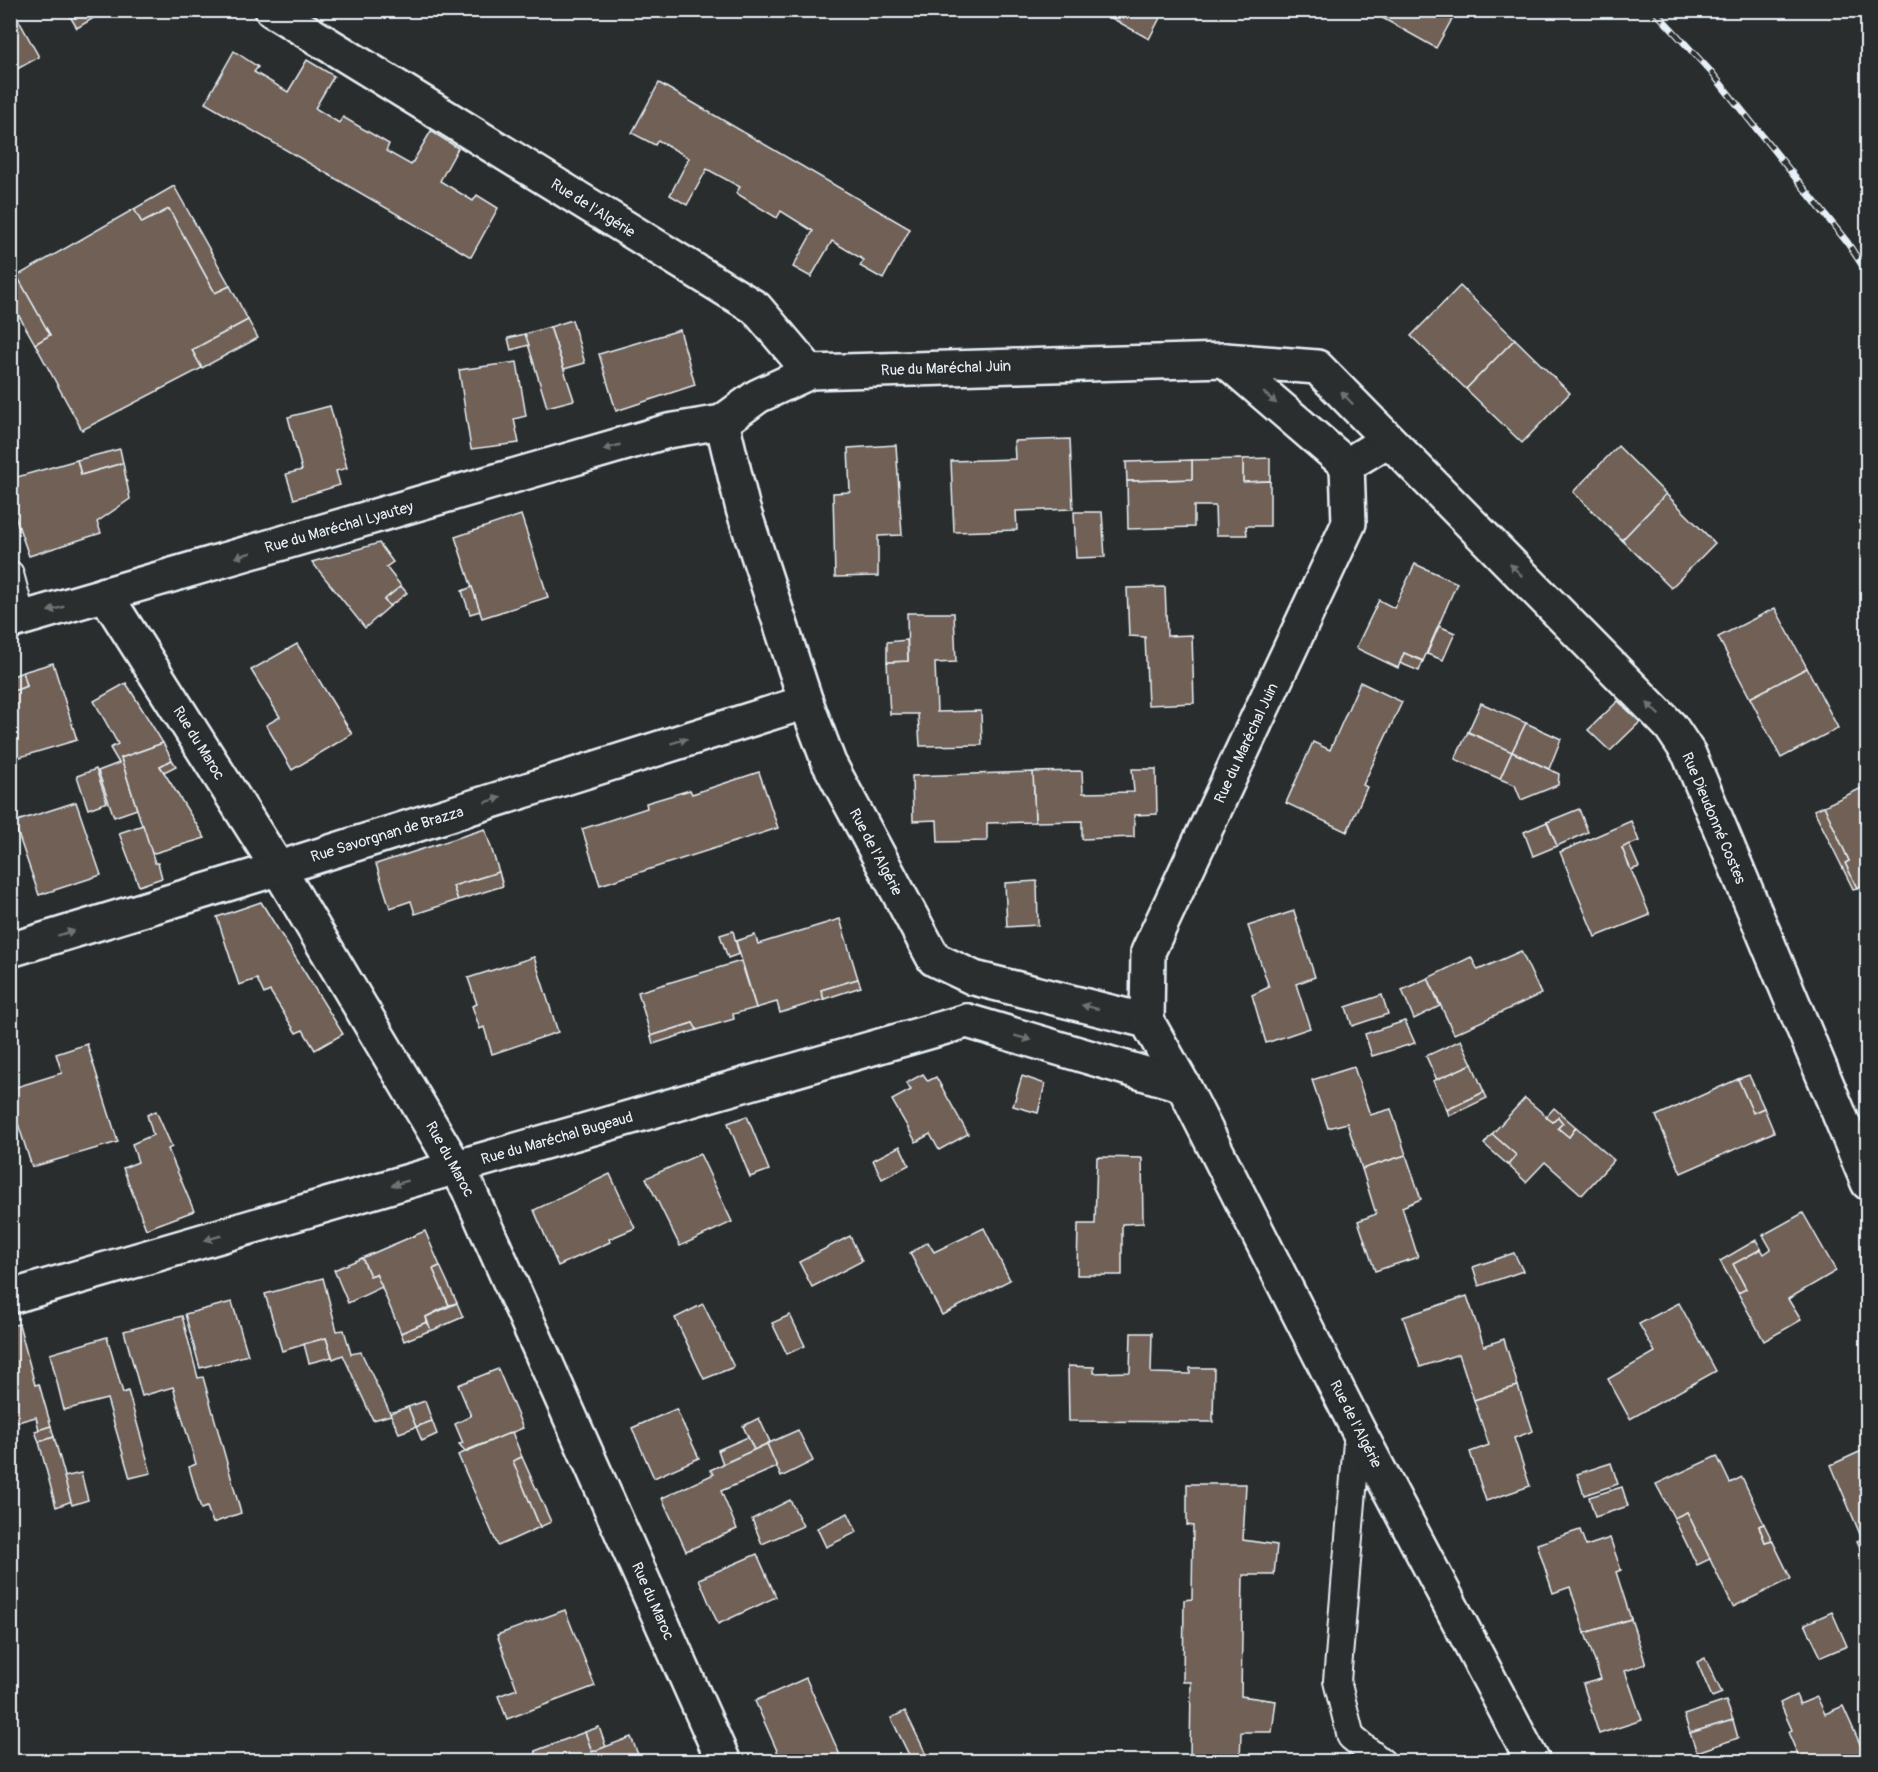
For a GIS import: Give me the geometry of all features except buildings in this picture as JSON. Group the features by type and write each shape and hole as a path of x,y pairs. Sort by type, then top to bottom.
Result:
{"street":[{"name":"Rue de l'Algérie","path":"272,10 756,308 810,372"},
{"name":"Rue du Maréchal Juin","path":"810,372 1225,360 1317,367 1388,440"},
{"path":"1225,360 1347,465 1388,440"},
{"path":"722,422 758,396 810,372"},
{"name":"Rue de l'Algérie","path":"722,422 743,510 806,702 829,763 934,959 974,978 1147,1021 1183,1085 1358,1430 1533,1761"},
{"name":"Rue du Maréchal Lyautey","path":"16,620 668,431 722,422"},
{"name":"Rue Dieudonné Costes","path":"1388,440 1671,727 1689,754 1868,1183"},
{"name":"Rue du Maréchal Juin","path":"1147,1021 1148,952 1349,523 1347,465"},
{"name":"Rue du Maroc","path":"105,594 278,868 457,1167 724,1761"},
{"name":"Rue Savorgnan de Brazza","path":"10,950 806,702"},
{"path":"974,978 966,1021 1183,1085"},
{"name":"Rue du Maréchal Bugeaud","path":"10,1297 966,1021"}],"lane":[{"path":"10,574 16,620"},
{"path":"1358,1430 1337,1681 1351,1737 1382,1761"}],"railway":[{"path":"1654,10 1712,73 1847,242 1868,274"}]}
